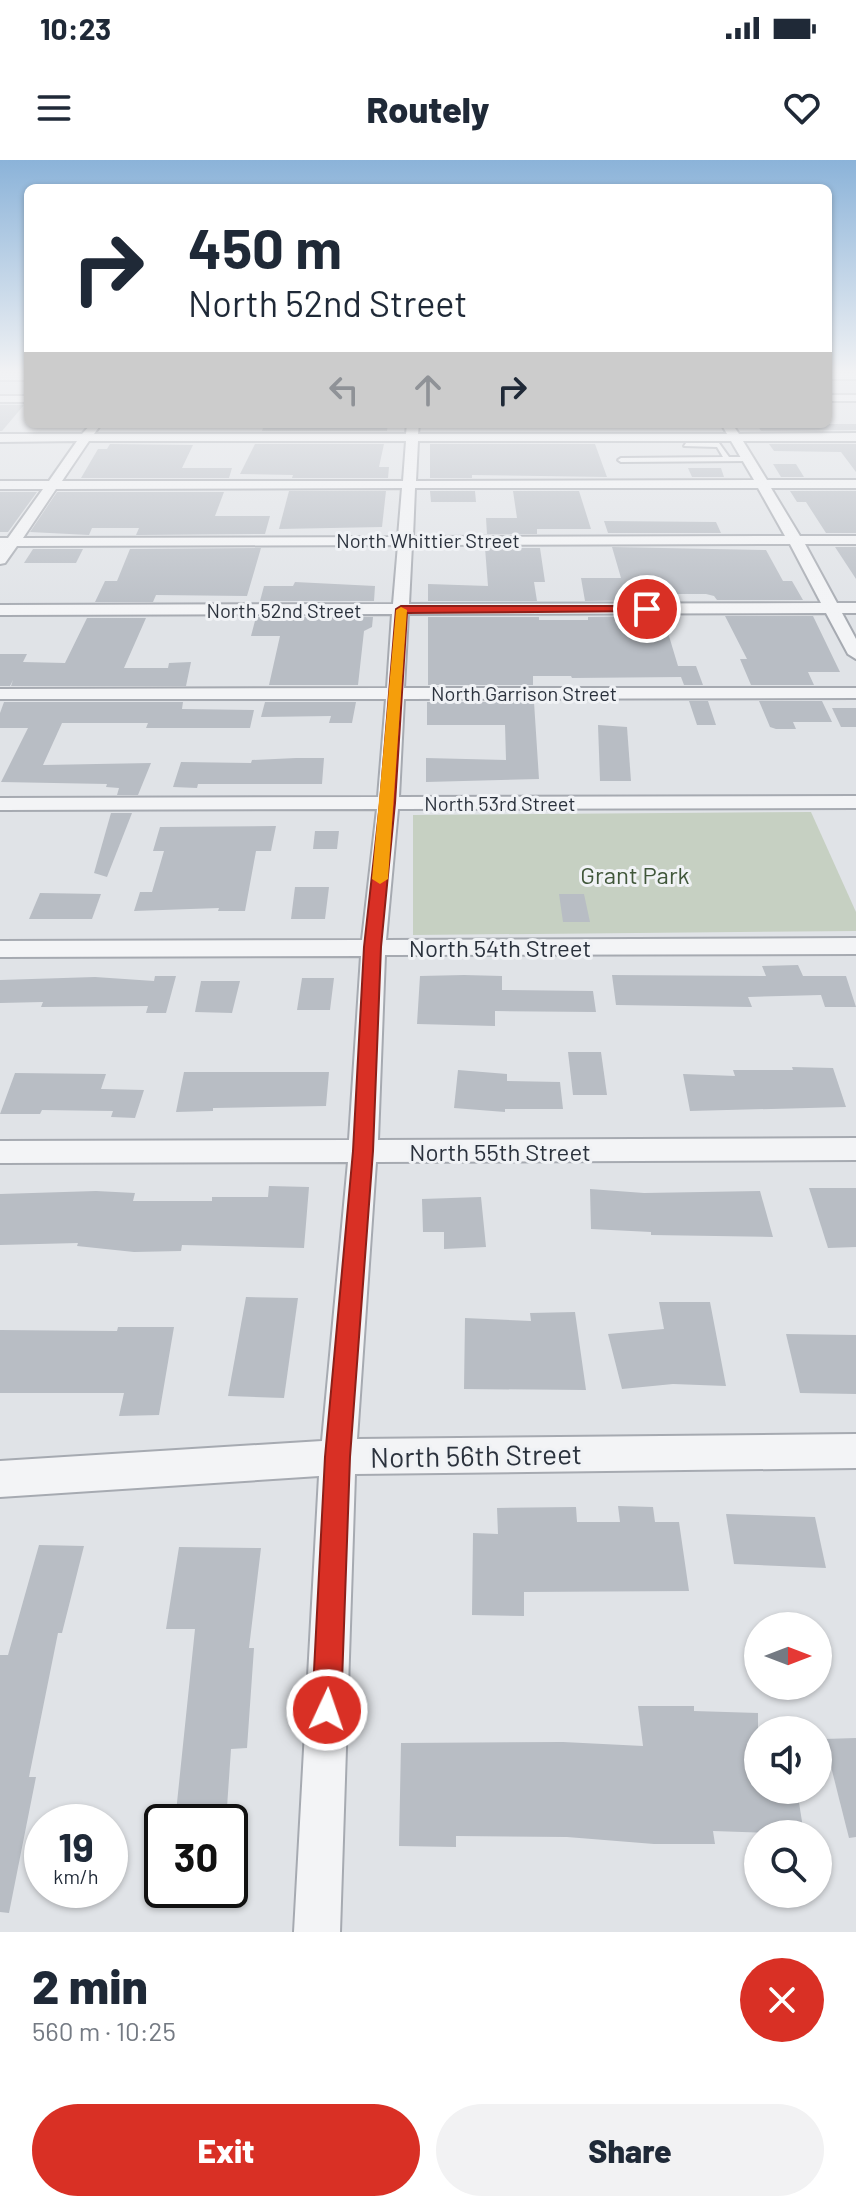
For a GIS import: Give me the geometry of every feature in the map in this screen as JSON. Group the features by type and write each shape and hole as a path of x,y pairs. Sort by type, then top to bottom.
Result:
{"street":[{"path":"0,560 6,542 73,456"},
{"path":"317,1932 338,1457 363,1151 373,947 388,803 411,456"},
{"path":"745,456 856,654"},
{"path":"0,485 856,484"},
{"name":"North Whittier Street","path":"6,542 856,540"},
{"name":"North 52nd Street","path":"0,610 856,608"},
{"name":"North Garrison Street","path":"0,694 856,693"},
{"name":"North 53rd Street","path":"0,804 856,802"},
{"name":"North 54th Street","path":"0,949 856,946"},
{"name":"North 55th Street","path":"0,1152 856,1149"},
{"name":"North 56th Street","path":"0,1479 338,1457 856,1451"}],"lane":[{"path":"621,460 747,459"}],"green space":[{"name":"Grant Park","path":"811,812 856,912 856,931 413,935 413,815"}],"building":[{"path":"94,456 188,456 182,468 232,468 229,478 81,478"},
{"path":"249,456 381,456 379,467 389,467 388,478 292,478 293,475 240,474"},
{"path":"430,456 599,456 607,477 472,475 472,478 430,478"},
{"path":"844,456 856,456 856,472"},
{"path":"773,464 796,464 804,477 781,477"},
{"path":"688,468 721,468 724,477 692,477"},
{"path":"289,491 386,491 382,527 279,529"},
{"path":"430,491 475,491 476,502 431,502"},
{"path":"513,491 579,491 591,529 537,529 537,534 487,534 486,518 517,518"},
{"path":"790,491 856,491 856,533 826,533 806,502 797,502"},
{"path":"0,492 37,492 8,532 0,532"},
{"path":"57,492 224,492 215,516 270,516 265,534 136,535 139,528 92,528 89,535 30,532"},
{"path":"604,521 716,522 721,533 608,533"},
{"path":"612,547 766,550 783,581 792,581 803,600 717,600 706,594 656,594 658,600 585,601 581,578 621,578"},
{"path":"835,547 856,547 856,579"},
{"path":"261,548 247,596 156,595 153,602 95,602 105,581 117,581 130,549"},
{"path":"485,548 540,548 545,582 534,582 537,601 428,601 428,584 488,586"},
{"path":"33,549 83,549 76,563 24,563"},
{"path":"295,582 375,586 374,601 260,601 264,586 293,586"},
{"path":"663,616 678,666 696,666 703,685 684,685 681,677 533,676 533,685 428,685 428,617 588,620 588,617"},
{"path":"725,616 813,616 840,672 808,672 814,685 751,685 740,659 747,659"},
{"path":"256,617 373,617 372,627 364,631 358,685 269,685 280,636 251,636"},
{"path":"87,618 146,618 124,668 168,668 169,663 191,662 186,686 11,686 13,680 10,686 0,686 0,654 27,654 23,662 65,663"},
{"path":"689,701 708,701 716,725 697,725"},
{"path":"759,701 822,701 832,722 793,722 796,729 776,729 770,727"},
{"path":"4,702 183,702 182,709 254,710 250,728 146,728 148,723 62,723 43,765 151,763 138,795 117,795 119,788 106,787 107,784 1,782 28,728 0,728"},
{"path":"265,702 356,702 352,723 329,723 331,716 261,717"},
{"path":"427,702 534,702 539,779 426,782 426,758 506,760 505,725 427,725"},
{"path":"832,708 856,708 856,727 841,727"},
{"path":"598,725 627,727 631,781 600,781"},
{"path":"324,758 322,784 198,784 197,788 173,787 181,762 251,763 252,760"},
{"path":"111,813 132,813 107,877 94,873"},
{"path":"276,826 271,851 256,851 245,911 218,911 219,908 134,911 140,892 152,892 164,851 153,851 160,827"},
{"path":"315,831 339,831 337,849 313,849"},
{"path":"295,887 329,887 325,919 291,919"},
{"path":"40,893 101,894 92,919 29,919"},
{"path":"559,894 584,894 590,922 563,922"},
{"path":"798,965 803,976 846,976 856,1007 825,1007 821,995 748,997 752,1007 616,1005 612,975 766,976 762,966"},
{"path":"155,976 176,976 166,1013 146,1013 148,1006 41,1007 43,1002 0,1003 0,980 95,977 154,981"},
{"path":"420,976 502,976 502,990 593,991 596,1012 495,1011 495,1026 417,1024"},
{"path":"302,978 334,978 330,1010 297,1010"},
{"path":"201,981 240,981 232,1013 195,1012"},
{"path":"568,1052 601,1052 607,1095 573,1095"},
{"path":"792,1067 833,1068 846,1107 690,1111 683,1074 735,1076 733,1070 793,1070"},
{"path":"458,1070 507,1074 507,1081 560,1082 563,1109 505,1109 505,1112 454,1108"},
{"path":"184,1072 329,1072 326,1106 213,1108 213,1111 176,1112"},
{"path":"15,1073 106,1074 101,1089 144,1090 135,1118 111,1117 113,1111 42,1110 40,1114 0,1114"},
{"path":"269,1186 309,1187 304,1248 182,1245 181,1251 134,1252 77,1246 78,1243 0,1245 0,1194 96,1191 135,1193 133,1201 212,1201 212,1197 268,1197"},
{"path":"809,1188 856,1188 856,1247 828,1248"},
{"path":"590,1189 644,1193 760,1191 773,1237 651,1235 651,1232 591,1229"},
{"path":"481,1197 486,1247 444,1249 444,1232 423,1232 422,1199"},
{"path":"246,1297 298,1298 284,1398 228,1396"},
{"path":"659,1302 710,1302 726,1386 673,1384 622,1389 608,1334 664,1329"},
{"path":"575,1312 586,1390 464,1389 465,1318 531,1321 530,1313"},
{"path":"118,1327 174,1327 159,1415 119,1416 124,1393 0,1393 0,1330 117,1331"},
{"path":"786,1334 856,1335 856,1394 800,1393"},
{"path":"618,1506 653,1507 655,1522 679,1522 689,1591 524,1592 524,1616 472,1615 473,1533 498,1534 497,1508 576,1507 577,1522 620,1522"},
{"path":"726,1514 815,1517 826,1568 734,1564"},
{"path":"39,1545 84,1546 62,1633 58,1633 29,1777 36,1777 31,1804 24,1804 24,1837 9,1913 0,1912 0,1655 8,1655"},
{"path":"179,1547 261,1548 249,1648 254,1648 247,1748 231,1749 227,1804 177,1804 195,1629 166,1629"},
{"path":"638,1706 694,1706 694,1711 758,1713 758,1716 744,1716 744,1804 799,1804 802,1820 744,1820 744,1832 713,1831 715,1844 654,1844 567,1837 456,1836 456,1847 399,1846 401,1743 563,1742 643,1746"},
{"path":"856,1738 856,1837 849,1838 832,1771 832,1739"}],"slow traffic":[{"path":"380,879 401,610"}],"route":[{"path":"327,1710 338,1457 363,1151 373,947 388,803 401,609 647,609"}]}
